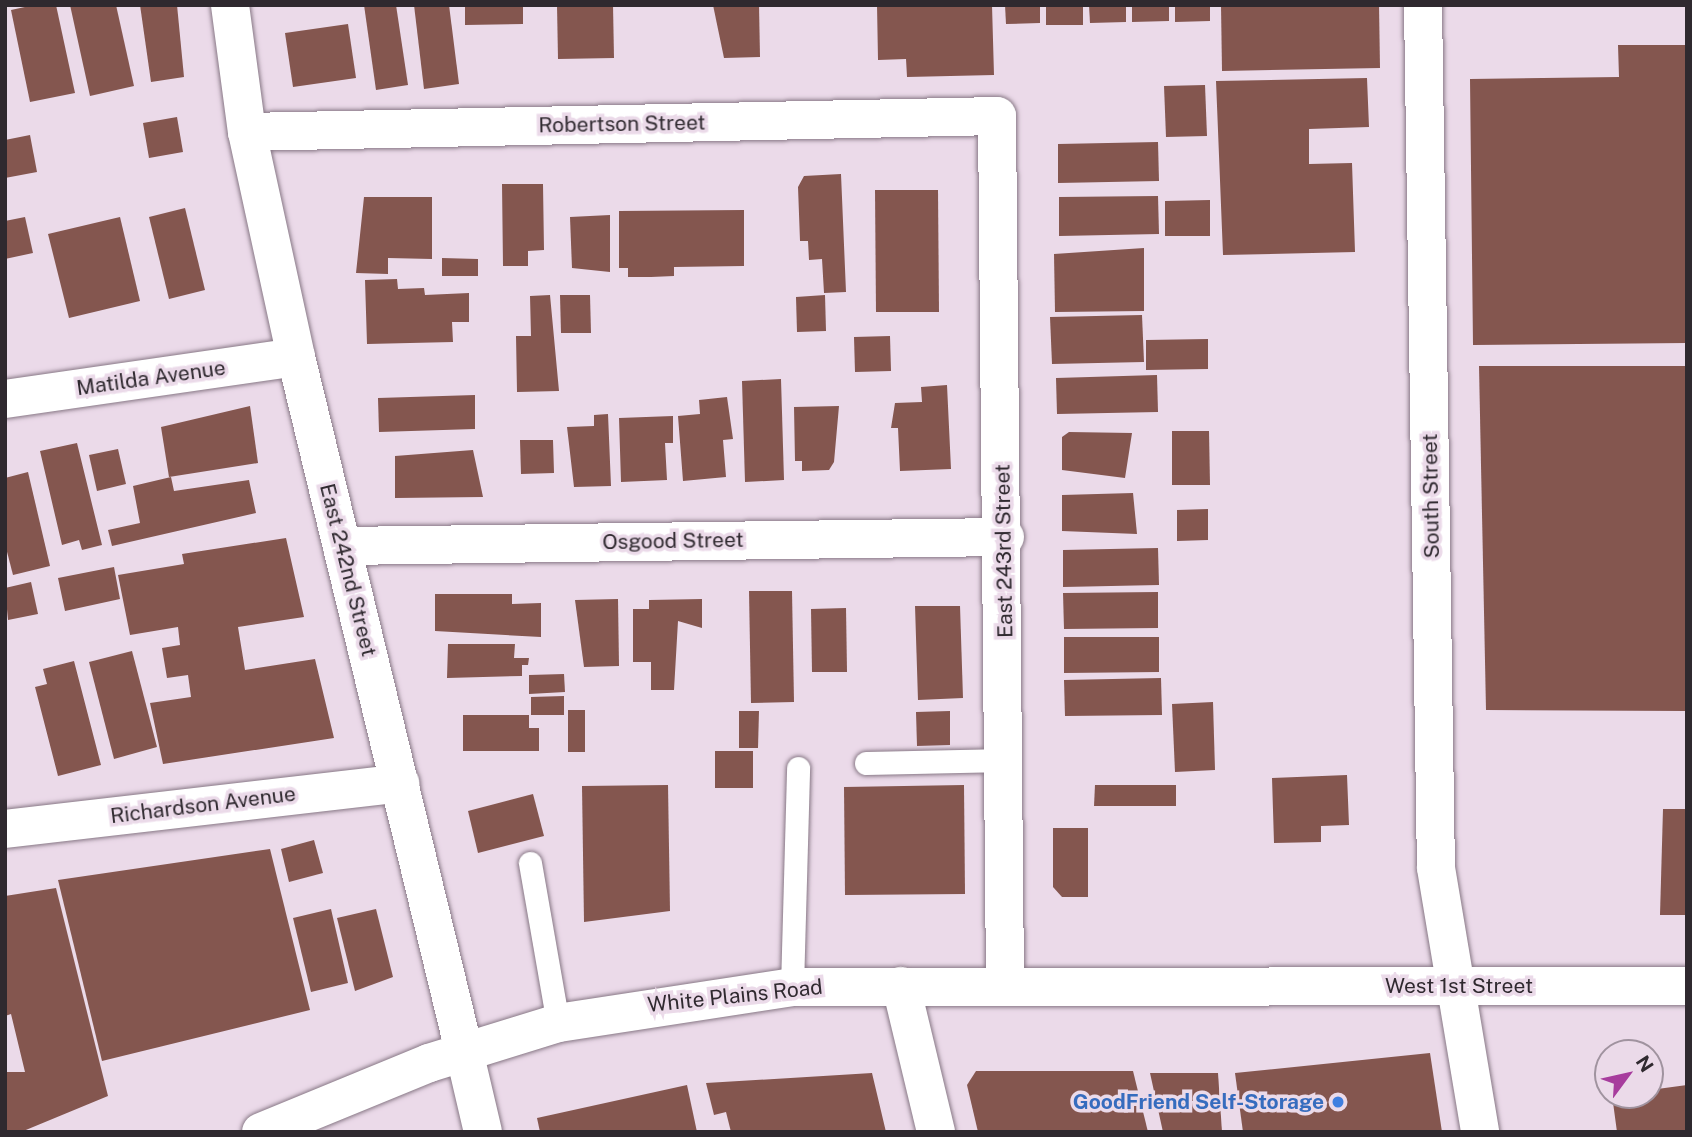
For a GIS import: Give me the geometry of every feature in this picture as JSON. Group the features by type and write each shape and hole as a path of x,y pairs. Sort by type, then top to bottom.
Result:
{"street":[{"name":"East 242nd Street","path":"230,5 247,132 296,357 483,1132"},
{"name":"South Street","path":"1423,5 1436,868 1480,1132"},
{"name":"Robertson Street","path":"247,132 997,116"},
{"name":"East 243rd Street","path":"997,116 1005,537 1005,986"},
{"name":"Matilda Avenue","path":"5,399 296,357"},
{"name":"Osgood Street","path":"342,546 1005,537"},
{"name":"Richardson Avenue","path":"5,829 400,783"},
{"path":"901,986 936,1132"},
{"name":"West 1st Street","path":"1231,986 1687,986"},
{"name":"White Plains Road","path":"261,1132 464,1051 558,1023 792,987 1231,986"}],"lane":[{"path":"866,763 1007,760"},
{"path":"792,987 798,768"},
{"path":"530,863 558,1023"}],"building":[{"path":"34,5 56,5 75,93 30,102 11,10"},
{"path":"70,5 116,5 134,86 90,96"},
{"path":"140,5 177,5 184,77 151,82"},
{"path":"364,5 396,5 408,85 376,90"},
{"path":"414,5 449,5 459,84 424,89"},
{"path":"465,5 523,5 523,24 465,25"},
{"path":"557,5 613,5 614,58 558,59"},
{"path":"713,5 759,5 760,57 724,58"},
{"path":"877,5 992,5 994,75 907,77 906,59 878,60"},
{"path":"1005,5 1040,5 1040,23 1006,24"},
{"path":"1046,5 1083,5 1083,25 1046,25"},
{"path":"1089,5 1126,5 1126,22 1090,23"},
{"path":"1132,5 1169,5 1169,21 1132,22"},
{"path":"1175,5 1210,5 1210,21 1175,22"},
{"path":"1221,5 1379,5 1380,68 1222,71"},
{"path":"348,24 356,78 293,87 285,33"},
{"path":"1618,45 1686,45 1687,343 1473,345 1470,79 1619,77"},
{"path":"1367,78 1369,127 1309,129 1309,164 1352,163 1355,252 1223,255 1216,81"},
{"path":"1205,85 1207,136 1166,137 1164,86"},
{"path":"177,117 183,152 149,158 143,123"},
{"path":"30,135 37,172 5,178 5,140"},
{"path":"1158,142 1159,181 1058,183 1058,144"},
{"path":"841,174 846,292 824,293 822,259 809,260 808,241 800,241 798,187 804,176"},
{"path":"502,184 543,184 544,250 528,251 528,266 503,266"},
{"path":"875,190 938,190 939,312 876,312"},
{"path":"1158,196 1159,234 1059,236 1059,197"},
{"path":"364,197 432,197 432,259 388,258 388,274 356,273"},
{"path":"1210,200 1210,236 1165,236 1165,201"},
{"path":"185,208 205,290 169,299 149,217"},
{"path":"744,210 744,266 674,267 674,276 651,277 628,277 628,268 619,268 619,211"},
{"path":"610,215 610,272 572,268 570,217"},
{"path":"25,217 33,253 5,259 5,221"},
{"path":"120,217 140,301 69,318 48,234"},
{"path":"1144,248 1144,311 1055,312 1054,254"},
{"path":"442,258 478,259 478,276 442,276"},
{"path":"397,279 398,289 424,288 425,295 469,293 469,322 452,322 453,342 367,344 365,280"},
{"path":"550,295 559,391 517,392 516,336 531,336 530,296"},
{"path":"560,295 590,295 591,333 561,333"},
{"path":"825,295 826,331 797,332 796,297"},
{"path":"1142,315 1144,362 1052,364 1050,317"},
{"path":"890,336 891,371 855,372 854,337"},
{"path":"1208,339 1208,369 1146,370 1146,340"},
{"path":"1479,366 1687,366 1687,711 1486,710"},
{"path":"1157,375 1158,412 1057,414 1056,378"},
{"path":"781,379 784,480 745,482 742,381"},
{"path":"947,385 951,469 900,471 898,428 891,428 895,403 922,402 921,387"},
{"path":"475,395 475,429 379,432 378,398"},
{"path":"727,397 733,439 723,440 726,477 683,481 678,416 700,414 699,400"},
{"path":"250,406 258,463 169,477 161,427"},
{"path":"839,406 834,462 829,470 802,471 802,461 795,461 794,407"},
{"path":"608,414 611,486 574,487 567,427 594,426 594,415"},
{"path":"673,416 673,443 665,443 667,480 621,482 619,418"},
{"path":"1172,431 1209,431 1210,485 1172,485"},
{"path":"1069,432 1132,433 1125,478 1062,470 1062,437"},
{"path":"520,440 553,440 554,473 521,474"},
{"path":"77,443 102,545 82,550 79,540 62,545 40,451"},
{"path":"118,449 126,484 97,491 89,455"},
{"path":"473,450 483,497 395,498 395,456"},
{"path":"28,472 50,566 13,575 5,544 5,478"},
{"path":"171,477 174,491 249,480 256,513 112,546 108,530 140,523 133,486"},
{"path":"1133,493 1137,534 1062,531 1062,495"},
{"path":"1208,509 1208,540 1177,541 1177,510"},
{"path":"286,538 304,617 238,627 245,670 315,659 334,738 163,764 150,703 191,697 188,675 167,678 162,648 180,645 178,627 130,635 118,575 184,564 182,554"},
{"path":"1158,548 1159,585 1063,587 1063,550"},
{"path":"114,567 120,599 65,611 58,578"},
{"path":"31,582 38,614 8,620 5,588"},
{"path":"749,591 792,591 794,702 751,703"},
{"path":"1158,592 1158,628 1064,629 1063,593"},
{"path":"435,594 512,594 512,604 541,603 541,637 435,631"},
{"path":"618,599 619,666 584,667 575,600"},
{"path":"702,599 702,628 678,621 674,690 651,690 651,662 633,662 633,609 649,609 649,600"},
{"path":"915,606 960,606 963,698 918,700"},
{"path":"846,608 847,672 812,672 811,609"},
{"path":"1064,637 1159,637 1159,672 1064,673"},
{"path":"448,644 515,644 514,658 529,658 528,665 522,665 522,676 447,678"},
{"path":"132,651 157,747 114,759 89,662"},
{"path":"74,661 101,765 58,776 35,687 47,684 43,669"},
{"path":"564,674 565,692 529,694 529,675"},
{"path":"1161,678 1162,715 1065,716 1064,680"},
{"path":"564,696 564,715 531,715 531,697"},
{"path":"1213,702 1215,770 1175,772 1172,704"},
{"path":"568,710 585,710 585,752 568,752"},
{"path":"739,711 759,711 758,748 739,748"},
{"path":"950,711 950,745 917,746 916,712"},
{"path":"463,715 529,715 529,728 539,728 539,751 463,751"},
{"path":"715,751 753,751 753,788 715,788"},
{"path":"1347,775 1349,825 1321,826 1321,842 1274,843 1272,778"},
{"path":"668,785 670,911 584,922 582,786"},
{"path":"964,785 965,894 845,895 844,787"},
{"path":"1095,785 1176,785 1176,806 1094,806"},
{"path":"533,794 544,836 478,853 468,811"},
{"path":"1663,809 1687,809 1687,915 1660,915"},
{"path":"1053,828 1088,828 1088,897 1062,897 1053,887"},
{"path":"314,840 323,873 289,882 281,849"},
{"path":"270,849 310,1010 102,1061 58,880"},
{"path":"56,888 108,1096 21,1132 5,1132 5,1072 25,1072 11,1014 5,1016 5,896"},
{"path":"331,909 348,983 311,992 293,918"},
{"path":"376,909 393,977 355,991 337,918"},
{"name":"GoodFriend Self-Storage","path":"1430,1053 1442,1132 1243,1132 1235,1073"},
{"path":"976,1071 1133,1071 1148,1132 978,1132 967,1085"},
{"path":"872,1073 886,1132 731,1132 726,1112 714,1115 706,1083"},
{"path":"1150,1073 1218,1073 1222,1132 1163,1132"},
{"path":"687,1085 697,1132 540,1132 537,1118"},
{"path":"1687,1085 1687,1132 1617,1132 1614,1109 1664,1109 1664,1088"}],"place":[{"name":"GoodFriend Self-Storage","path":"1338,1102"}]}
